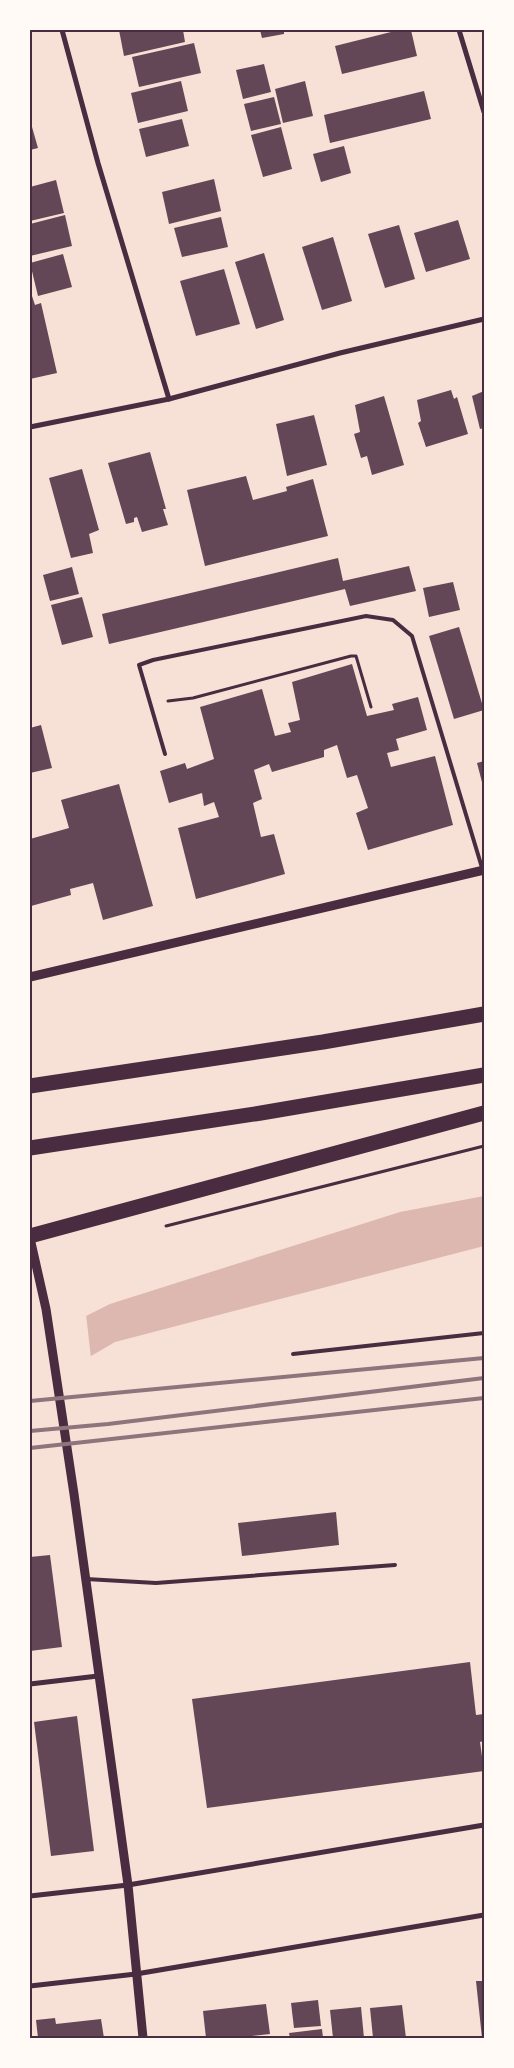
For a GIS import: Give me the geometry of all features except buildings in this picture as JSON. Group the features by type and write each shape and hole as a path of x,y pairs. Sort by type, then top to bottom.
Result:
{"highway":[{"path":"30,1086 332,1040 484,1014"},
{"path":"30,1148 262,1113 484,1075"},
{"path":"30,1237 484,1113"}],"street":[{"path":"62,30 98,163 169,399"},
{"path":"459,30 484,112"},
{"path":"30,427 169,399 340,353 484,318"},
{"path":"30,977 483,870"},
{"path":"30,1237 43,1292 86,1579 128,1885 143,2038"},
{"path":"30,1684 98,1676"},
{"path":"30,1896 128,1885 484,1825"},
{"path":"30,1986 136,1974 484,1915"}],"lane":[{"path":"165,754 139,665 366,616 393,620 412,636 483,870"},
{"path":"293,1354 484,1333"},
{"path":"86,1579 156,1583 395,1565"}],"path":[{"path":"150,703 193,698 356,656 371,707"}],"shaded area":[{"path":"484,1196 484,1246 115,1342 86,1359 74,1322 110,1304 400,1212"}],"pier":[{"path":"30,1310 73,1320 86,1314 91,1358 86,1361 30,1365"}],"railway":[{"path":"30,1401 484,1358"},
{"path":"30,1431 108,1424 484,1378"},
{"path":"30,1448 484,1398"}]}
